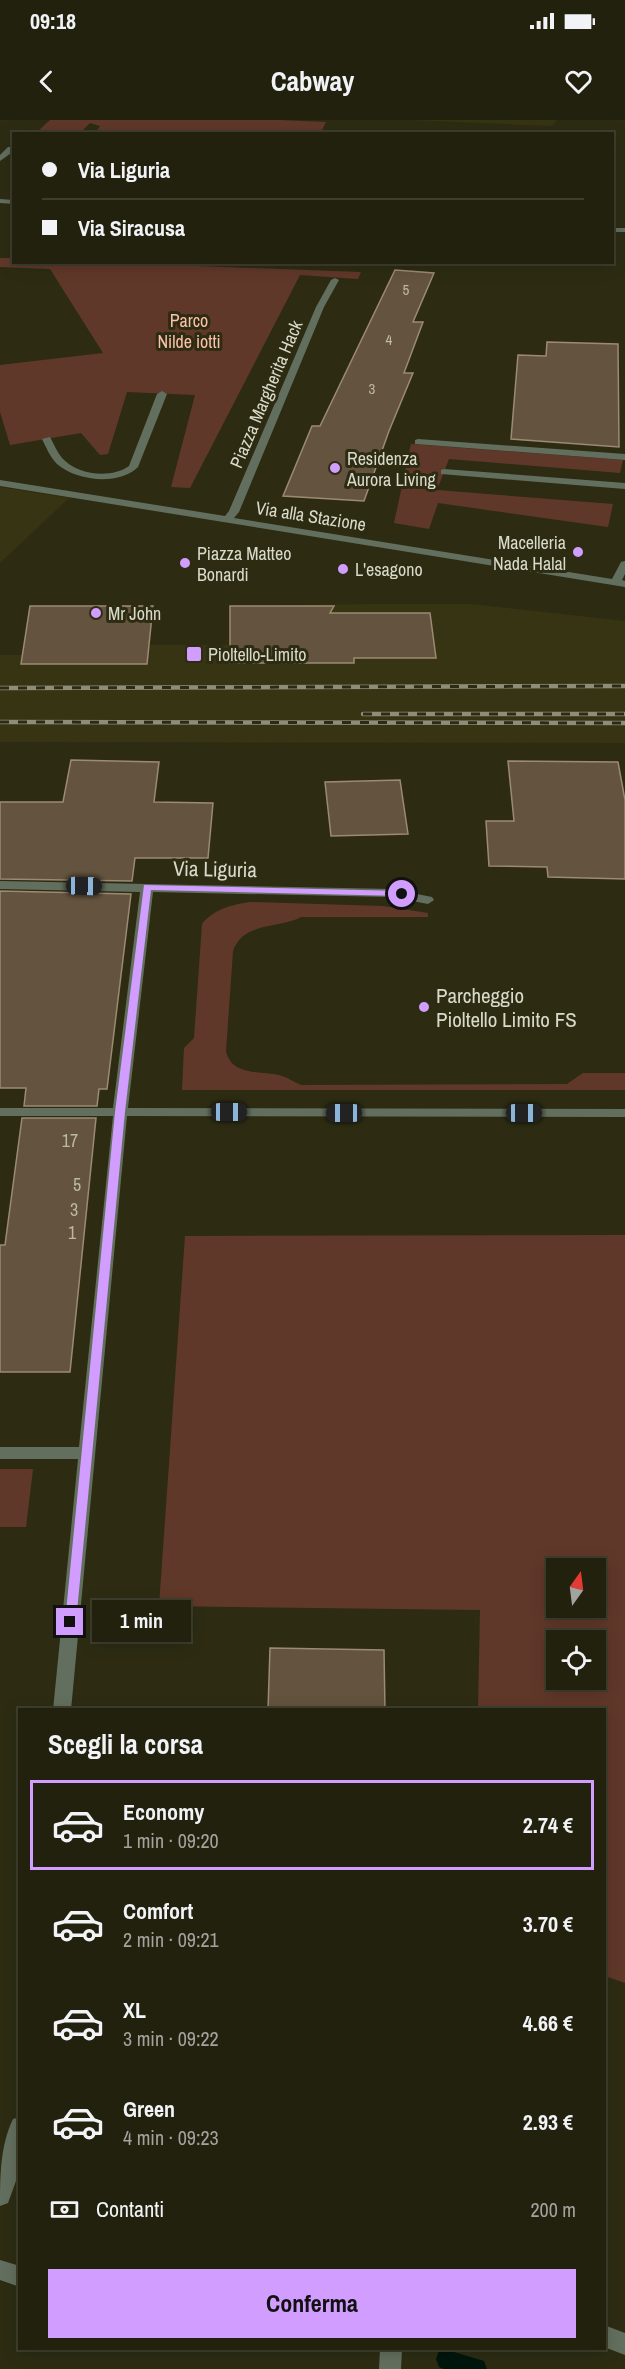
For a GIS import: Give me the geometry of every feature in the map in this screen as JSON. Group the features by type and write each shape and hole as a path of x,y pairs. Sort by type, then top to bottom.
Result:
{"street":[{"path":"0,159 11,149"},
{"name":"Piazza Margherita Hack","path":"227,520 234,512 320,307 335,280"},
{"path":"46,439 56,456 66,466 82,472 109,476 123,474 133,467 162,394"},
{"path":"418,442 625,457"},
{"path":"444,472 625,486"},
{"path":"86,497 109,476"},
{"name":"Via alla Stazione","path":"0,483 620,583 625,564"},
{"name":"Via Liguria","path":"0,885 392,893 428,900"},
{"path":"62,1708 120,1112 147,887"},
{"path":"0,1112 625,1113"},
{"path":"0,1453 87,1454"},
{"path":"0,2196 18,2135"},
{"path":"0,2270 18,2276"},
{"path":"606,2337 625,2344"},
{"path":"390,2369 391,2350"}],"shaded area":[{"path":"410,120 557,120 552,126"},
{"path":"0,487 69,498 0,563"},
{"path":"471,604 625,621 625,743 0,742 0,655 23,655 153,606 149,645 230,645 230,606"}],"green space":[{"path":"50,120 326,122 321,132 96,132 100,126 90,123 81,132 37,132"},
{"name":"Parco Nilde iotti","path":"0,258 12,258 12,264 143,264 361,272 358,279 300,275 190,488 171,487 195,395 127,392 108,454 100,455 81,433 10,445 0,412 0,365 103,353 50,269 0,267"},
{"path":"411,444 623,460 620,473 449,459 437,490 613,504 608,527 438,503 429,529 394,523"},
{"path":"250,902 383,906 428,913 428,917 301,917 253,930 245,935 238,941 233,951 226,1051 229,1059 240,1069 279,1075 301,1085 567,1084 583,1073 625,1073 625,1090 182,1090 184,1048 194,1038 202,924 223,908"},
{"path":"625,1235 625,1983 606,1976 606,1708 478,1708 480,1610 159,1606 185,1236"},
{"path":"0,1469 33,1469 26,1527 0,1527"}],"building":[{"path":"395,270 434,273 413,322 423,322 404,373 413,373 364,501 283,496 312,426 320,426"},
{"path":"547,342 618,344 619,447 511,439 518,355 546,356"},
{"path":"30,606 153,606 147,664 21,664"},
{"path":"230,606 334,606 330,613 430,613 436,658 354,658 354,663 230,663"},
{"path":"71,760 159,762 154,802 213,803 208,858 135,858 132,881 0,879 0,802 63,802"},
{"path":"508,761 618,762 625,800 625,879 548,877 547,867 489,866 486,821 514,821"},
{"path":"400,780 408,834 331,836 325,782"},
{"path":"0,891 131,894 107,1089 99,1089 97,1106 24,1106 26,1088 0,1088"},
{"path":"22,1118 96,1118 70,1372 0,1372 0,1245 5,1245"},
{"path":"270,1648 384,1650 385,1708 268,1708"}],"waterway":[{"path":"447,2359 476,2369"}],"railway":[{"path":"0,688 625,686"},
{"path":"363,714 625,714"},
{"path":"0,722 625,723"}],"place":[{"name":"Residenza Aurora Living","path":"335,468"},
{"name":"Macelleria Nada Halal","path":"578,552"},
{"name":"Piazza Matteo Bonardi","path":"185,563"},
{"name":"L'esagono","path":"343,569"},
{"name":"Mr John","path":"96,613"},
{"name":"Pioltello-Limito","path":"194,654"},
{"name":"Parcheggio Pioltello Limito FS","path":"424,1007"}],"route":[{"path":"70,1622 120,1112 147,887 402,894"}]}
